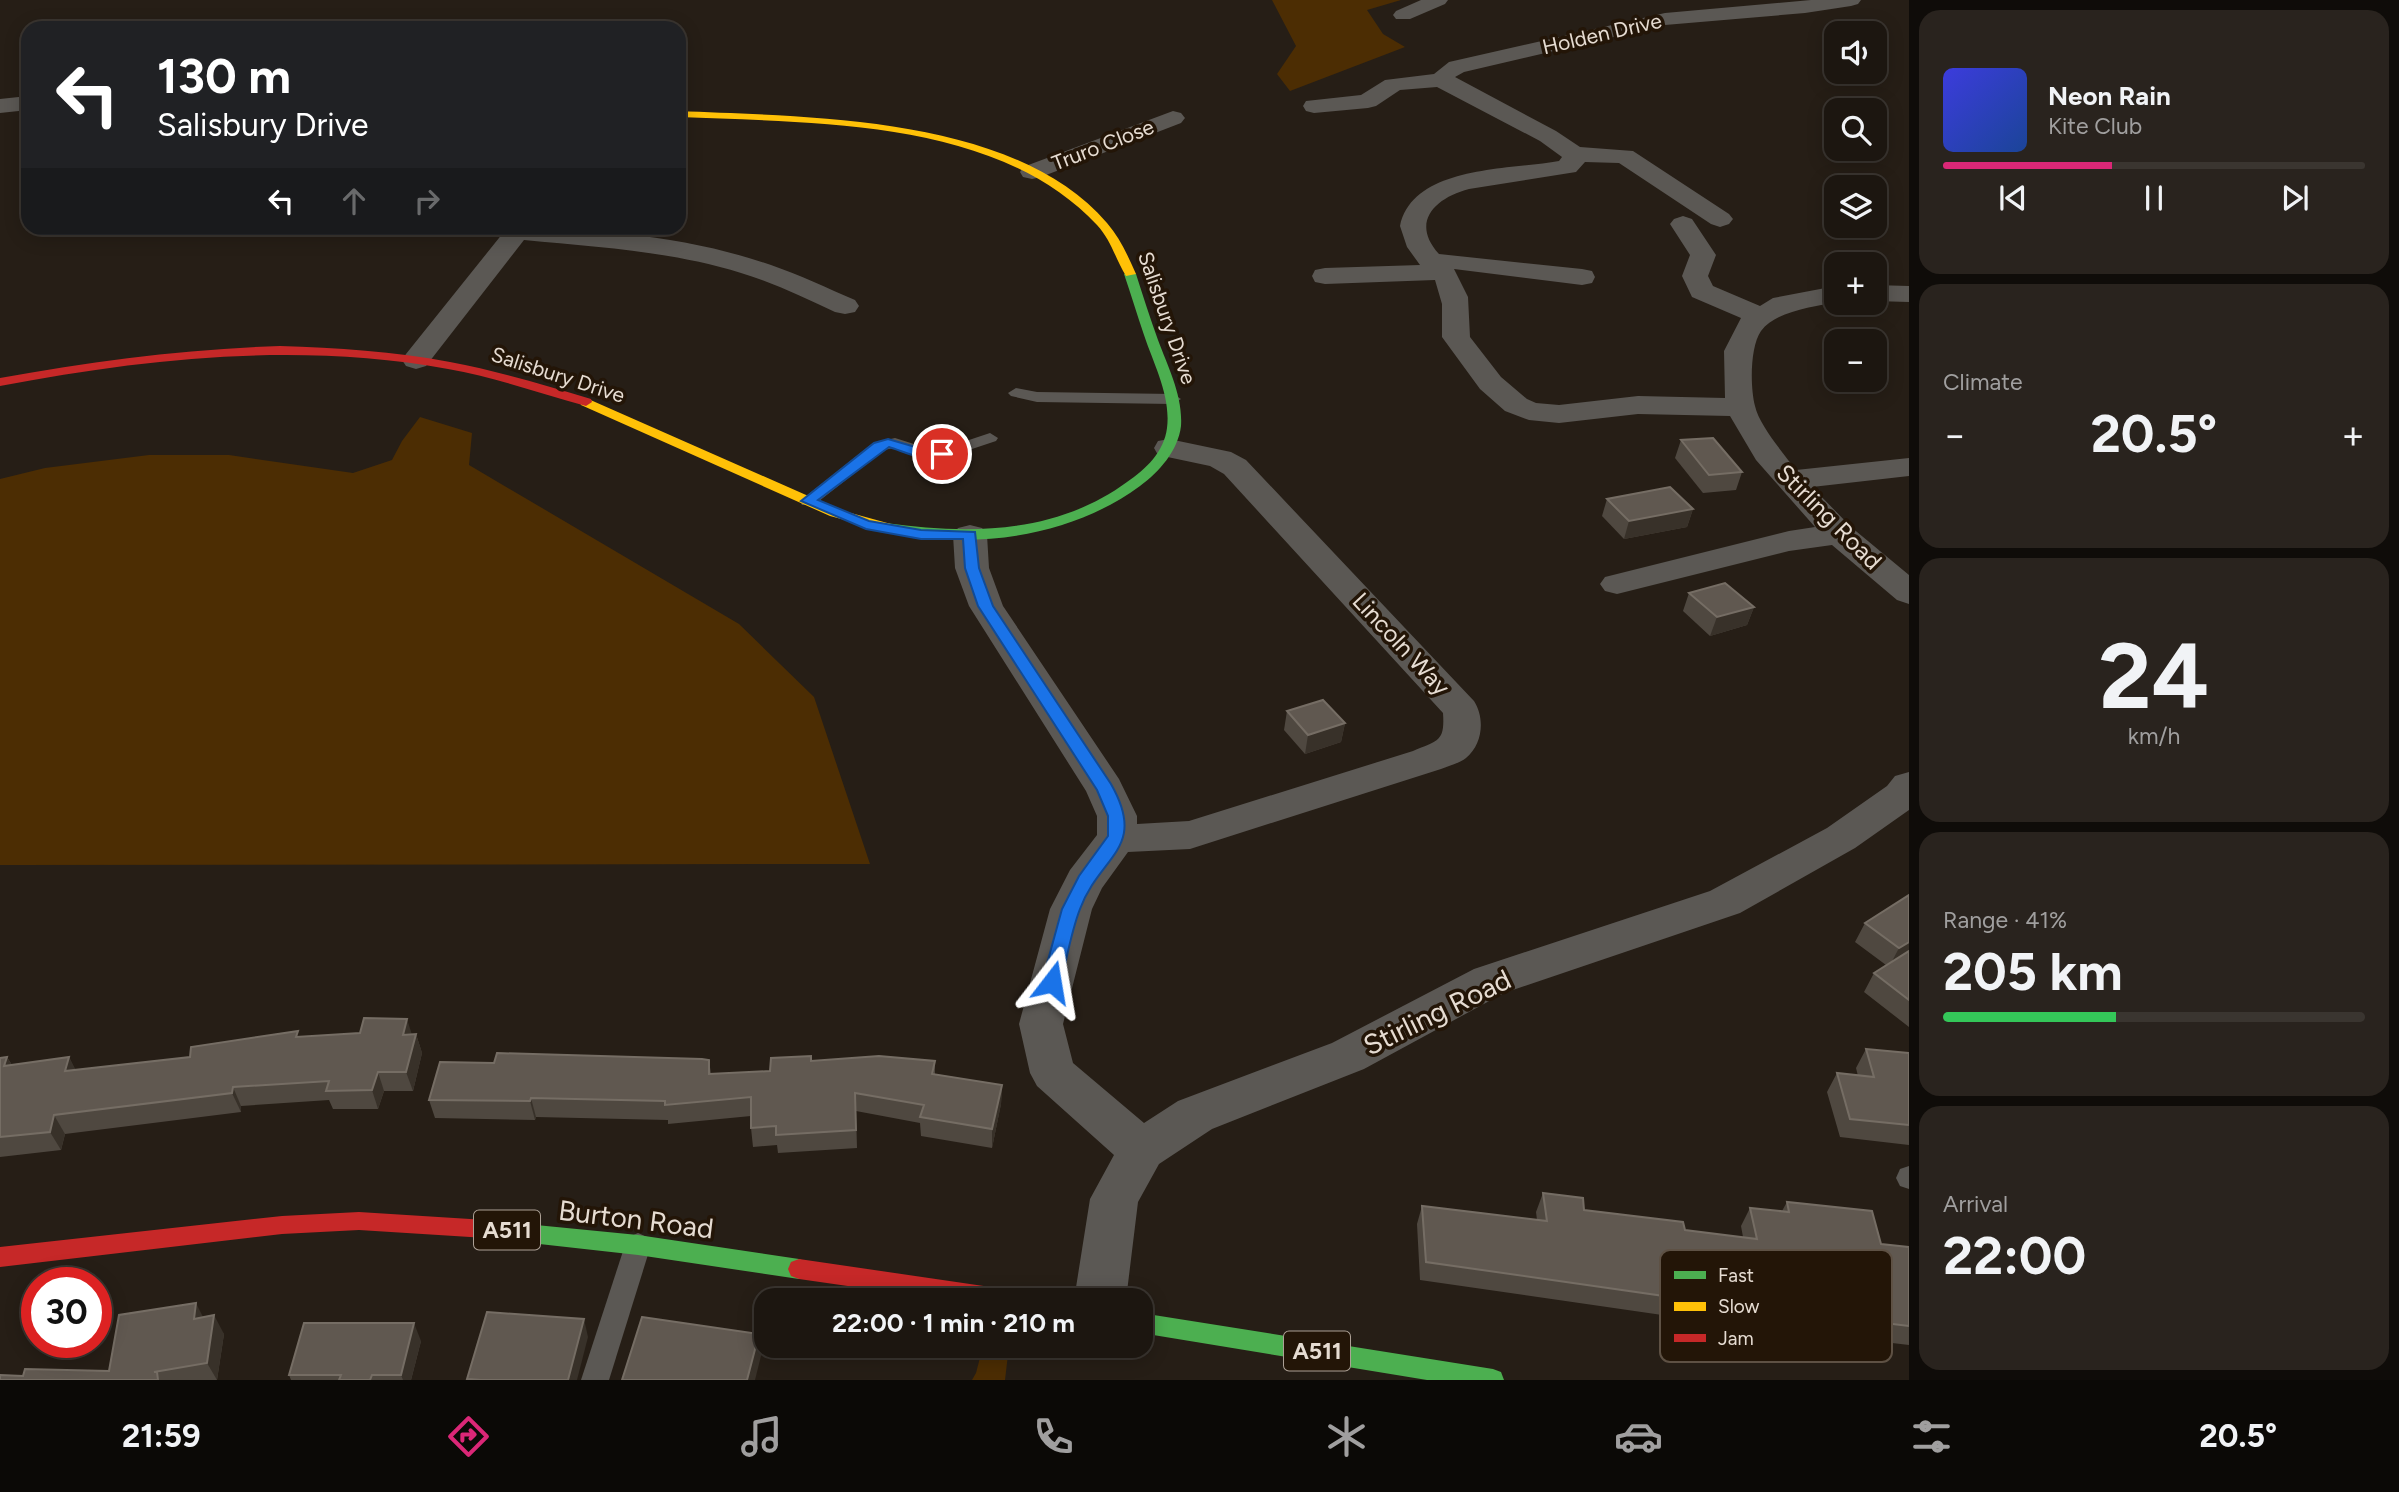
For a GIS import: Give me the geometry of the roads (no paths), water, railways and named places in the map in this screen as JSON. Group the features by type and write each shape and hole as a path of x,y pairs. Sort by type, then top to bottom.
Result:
{"main road":[{"name":"Salisbury Drive","path":"0,382 78,366 203,352 296,351 416,360 525,382 589,403 808,501 875,527 921,534 970,535 1058,521 1088,511 1119,497 1148,474 1169,448 1173,426 1173,398 1166,372 1149,334 1133,279 1113,236 1101,219 1082,204 1032,172 972,149 894,130 846,124 686,114"},
{"name":"Burton Road","path":"0,1257 176,1235 359,1221 441,1224 638,1245 930,1288"},
{"name":"A511","path":"1153,1325 1493,1380"}],"street":[{"path":"1404,15 1438,0"},
{"name":"Holden Drive","path":"1314,106 1368,101 1375,93 1388,86 1443,80 1445,74 1457,67 1653,21 1805,8 1851,0"},
{"path":"1629,7 1653,21"},
{"path":"1443,80 1548,136 1574,157 1602,165 1648,194"},
{"path":"0,106 21,104"},
{"name":"Truro Close","path":"1032,172 1173,118"},
{"path":"1574,157 1625,156 1720,219"},
{"path":"1574,157 1567,167 1455,186 1433,195 1418,207 1412,225 1418,245 1450,283 1458,318 1456,337 1490,382 1517,406 1540,412 1561,413 1636,405 1740,407"},
{"path":"1683,224 1703,255 1695,276 1702,291 1762,317"},
{"path":"416,360 514,235"},
{"path":"564,235 629,242 753,268 845,306"},
{"path":"1325,276 1437,267 1450,261 1582,277"},
{"path":"1887,293 1909,294"},
{"name":"Stirling Road","path":"1824,296 1783,304 1750,325 1738,351 1740,407 1767,453 1788,480 1839,534 1909,593"},
{"name":"Lincoln Way","path":"1116,837 1142,839 1190,835 1264,813 1427,760 1454,748 1463,731 1461,710 1236,467 1220,459 1169,448"},
{"path":"1788,480 1909,467"},
{"path":"1617,584 1789,541 1839,534"},
{"path":"970,535 972,568 986,606 1105,789 1117,816 1116,837 1085,881 1071,909 1041,1024 1053,1073 1142,1150"},
{"name":"Stirling Road","path":"1102,1288 1114,1199 1142,1150 1195,1115 1348,1056 1489,981 1725,902 1841,838 1901,796 1909,786"}],"lane":[{"path":"1016,393 1037,397 1173,398"},
{"path":"808,501 879,446 888,443 936,456 989,438"},
{"path":"595,1380 638,1245"}]}
